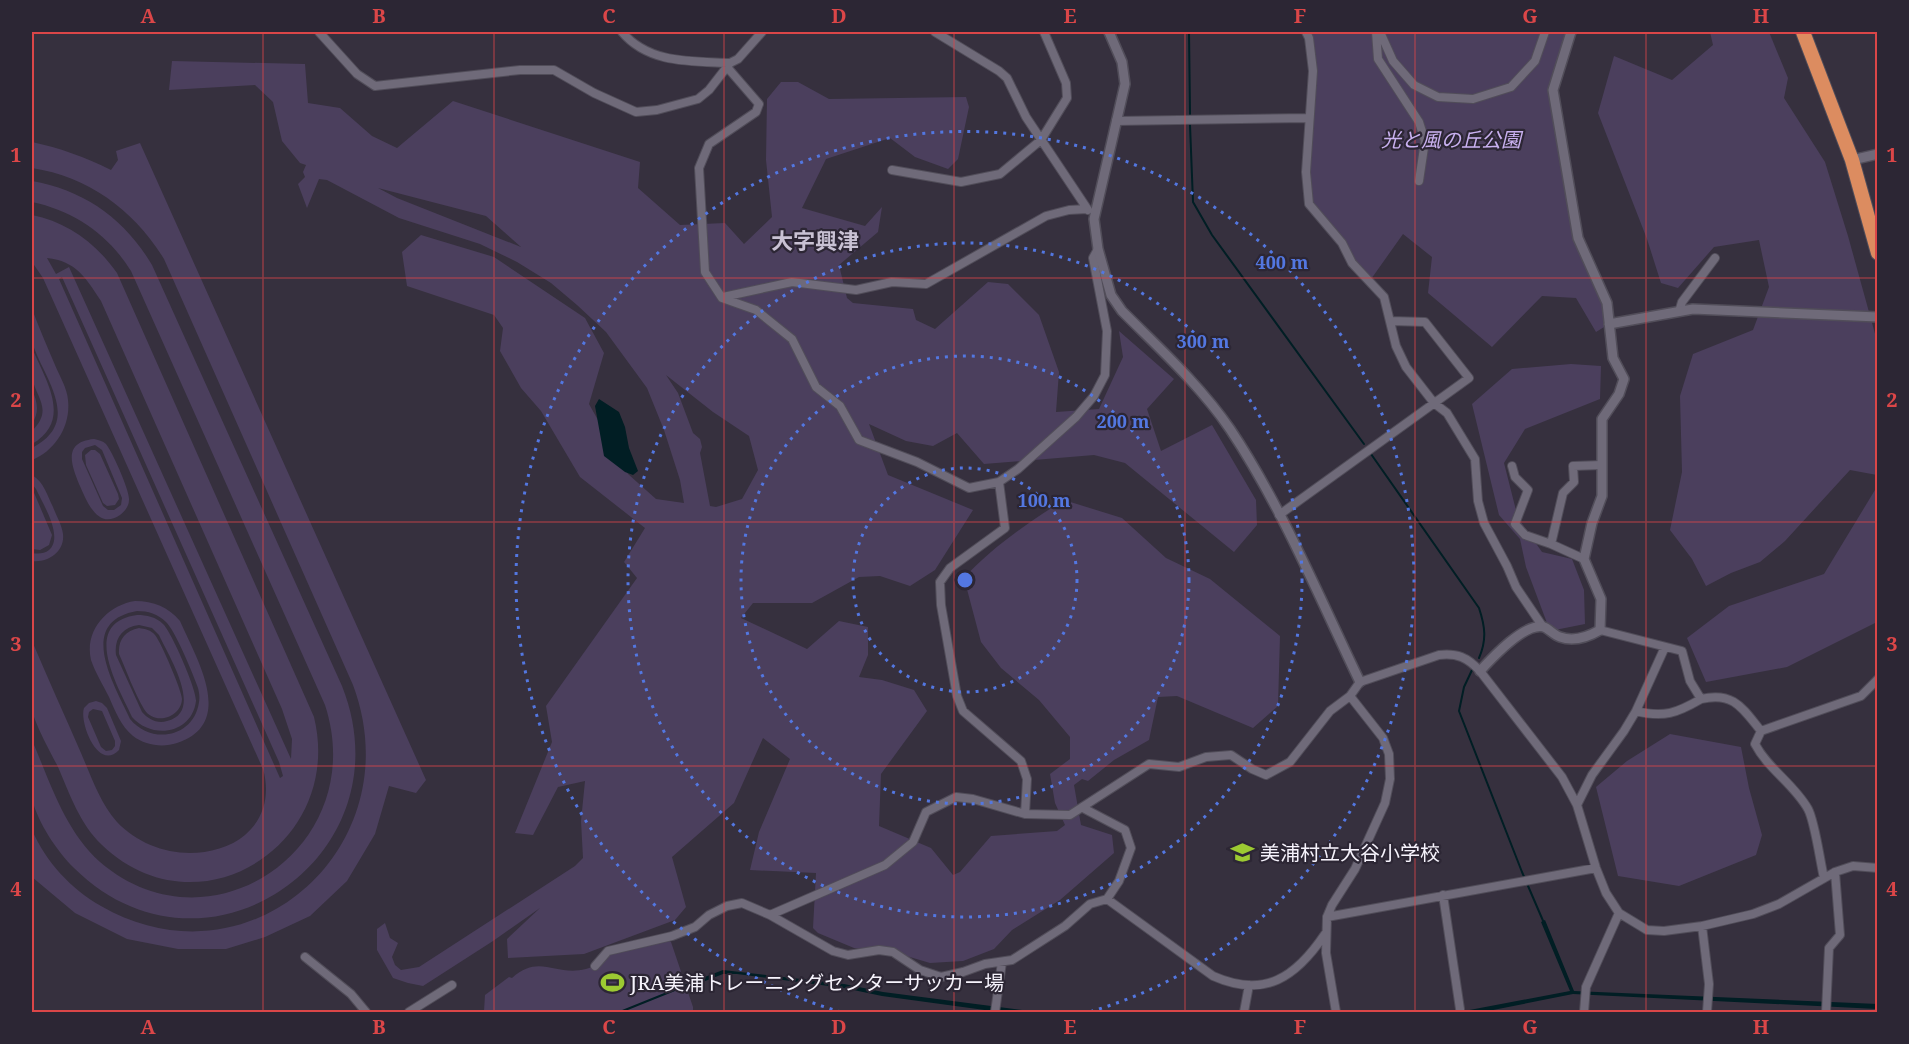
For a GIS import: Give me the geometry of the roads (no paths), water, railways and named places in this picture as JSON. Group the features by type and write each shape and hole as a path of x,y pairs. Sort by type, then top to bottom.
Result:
{"highway":[{"path":"1803,32 1852,160 1878,253"}],"street":[{"path":"319,32 357,75 375,86 520,70 554,70 594,93 636,112 657,110 698,99 762,32"},
{"path":"622,32 650,54 729,65 759,104 756,112 709,144 699,168 705,272 722,298 756,310 792,339 816,387 840,406 859,440 917,462 969,488 999,482 1036,454 1076,417 1094,396 1106,375 1107,331 1093,258 1098,249"},
{"path":"935,32 1007,78 1026,117 1094,219"},
{"path":"892,170 961,182 1000,174 1041,140 1067,98 1066,84 1044,32"},
{"path":"1109,32 1122,62 1125,84 1094,219 1098,249 1111,295 1229,427 1279,515 1360,682"},
{"path":"1305,32 1309,38 1313,71 1306,172 1309,204 1342,243 1352,263 1384,297 1396,346 1406,367 1434,403 1447,412 1475,459 1478,501 1484,523 1516,587 1543,627 1561,638 1579,639 1600,630 1682,651 1690,681 1701,699"},
{"path":"1376,32 1378,59 1419,122 1425,141 1419,181"},
{"path":"1380,32 1393,61 1414,85 1438,98 1473,99 1511,87 1535,61 1545,32"},
{"path":"1571,32 1552,90 1578,238 1607,303 1613,358 1624,379 1619,394 1602,419 1602,496 1592,523 1584,559 1601,599 1600,630"},
{"path":"1116,121 1309,118"},
{"path":"1852,160 1878,154"},
{"path":"722,298 792,282 856,290 892,282 926,284 1046,216 1087,208"},
{"path":"1679,312 1682,302 1715,258"},
{"path":"1609,324 1693,309 1878,317"},
{"path":"1279,515 1469,378 1425,322 1391,321"},
{"path":"1551,543 1563,493 1574,482 1573,466 1602,465"},
{"path":"1512,466 1515,477 1528,490 1515,524 1526,535 1551,543 1584,559"},
{"path":"999,482 1005,528 950,568 940,582 940,605 957,696 963,711 1021,761 1027,779 1025,814"},
{"path":"1480,671 1519,635 1529,629 1543,627"},
{"path":"1577,805 1592,775 1624,732 1636,711 1665,647"},
{"path":"770,915 885,865 913,842 926,812 956,797 973,799 1025,814 1070,815 1149,764 1179,767 1206,756 1231,755 1266,775 1290,762 1330,711 1350,696 1360,682 1452,653 1465,657 1480,671 1562,777 1577,805 1606,893 1619,913 1647,930 1664,931 1702,926 1753,914 1779,904 1834,872 1853,866 1876,865"},
{"path":"1824,878 1809,812 1800,798 1760,754 1755,744 1761,732 1861,696 1878,680"},
{"path":"1336,1012 1326,953 1327,917 1332,905 1355,870 1385,803 1390,779 1389,754 1383,738 1350,696"},
{"path":"1636,711 1654,716 1678,712 1701,699 1714,696 1733,700 1761,732"},
{"path":"595,966 608,951 672,936 695,927 709,915 727,906 742,903 770,915 833,951 848,955 879,950 892,952 920,970 941,977 986,964 1012,960 1058,931 1090,904 1107,899 1119,880 1131,848 1125,830 1083,808"},
{"path":"1327,917 1596,868"},
{"path":"1826,1012 1830,948 1840,935 1834,872"},
{"path":"1443,895 1460,1009"},
{"path":"1107,899 1213,976 1229,983 1269,983 1297,969 1326,933"},
{"path":"1584,1012 1586,987 1619,913"},
{"path":"1702,926 1709,984 1707,1008"},
{"path":"305,957 351,994 366,1012"},
{"path":"995,1012 1002,962"},
{"path":"1244,1012 1249,984"},
{"path":"409,1012 452,985"}],"waterway":[{"path":"1189,32 1190,114"},
{"path":"1190,125 1193,202 1212,235 1364,444"},
{"path":"1371,454 1479,608 1484,633 1479,658"},
{"path":"1472,670 1464,687 1459,711 1544,923"},
{"path":"620,1012 692,983"}],"place":[{"name":"美浦村立大谷小学校","path":"1242,852"},
{"name":"JRA美浦トレーニングセンターサッカー場","path":"612,982"}],"district":[{"name":"大字興津","path":"815,240"}],"park label":[{"name":"光と風の丘公園","path":"1451,139"}]}
